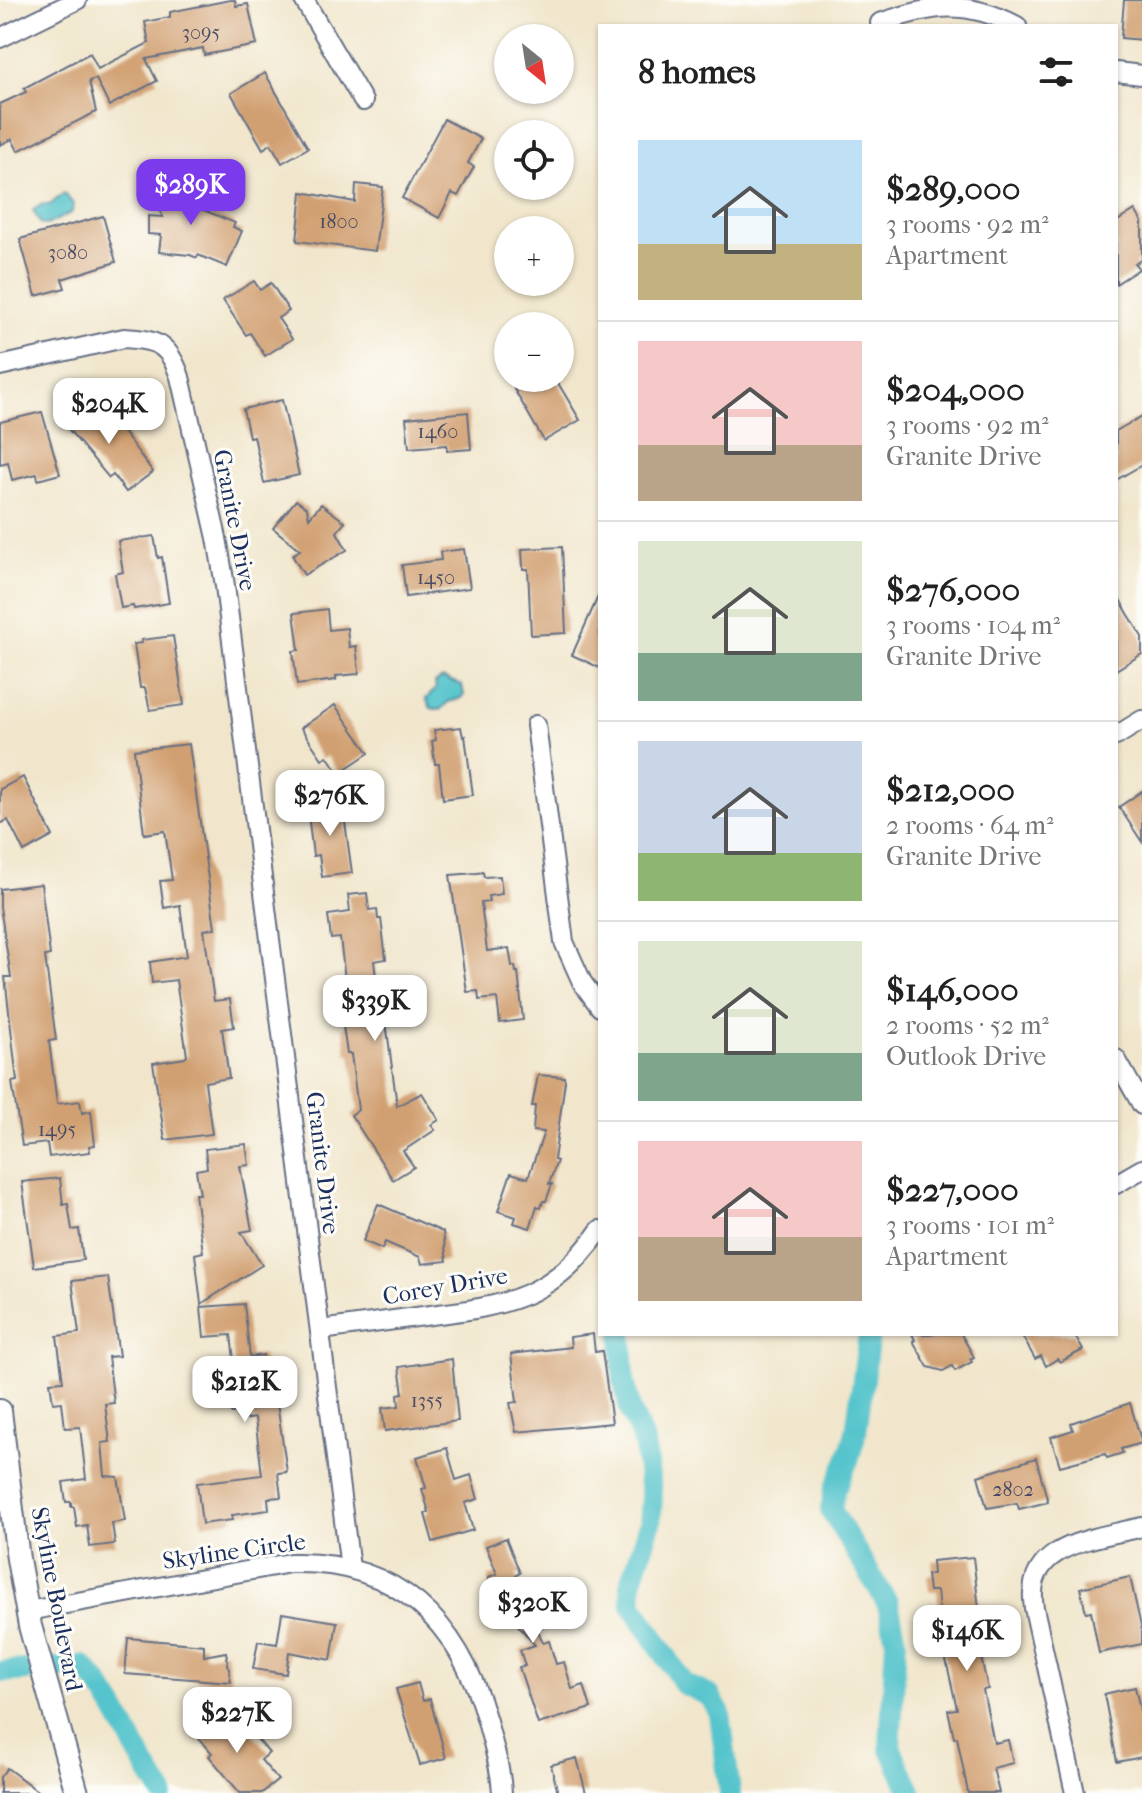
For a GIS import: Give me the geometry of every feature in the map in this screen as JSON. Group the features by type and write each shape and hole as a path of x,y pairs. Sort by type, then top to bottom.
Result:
{"street":[{"path":"0,38 77,0"},
{"path":"304,0 363,101"},
{"path":"881,24 919,10 964,4 984,8 1013,24"},
{"path":"1118,72 1142,75"},
{"name":"Granite Drive","path":"0,366 124,338 145,339 162,345 175,362 180,377 222,568 350,1568"},
{"path":"1118,735 1142,720"},
{"path":"536,725 564,942 582,982 598,1004"},
{"path":"1118,1063 1142,1105"},
{"path":"1118,1183 1142,1169"},
{"name":"Corey Drive","path":"321,1330 479,1310 517,1300 555,1279 571,1266 598,1233"},
{"name":"Skyline Boulevard","path":"0,1411 18,1559 28,1611 46,1688 77,1793"},
{"path":"1075,1793 1034,1608 1032,1584 1044,1562 1056,1552 1068,1546 1142,1527"},
{"name":"Skyline Circle","path":"28,1611 267,1565 312,1562 375,1576 411,1597 442,1626 455,1644 480,1698 497,1759 502,1793"}],"water":[{"path":"64,193 73,204 72,212 47,225 41,224 33,210 43,204 50,205"},
{"path":"443,678 462,685 464,695 448,702 440,710 431,708 426,699 436,689 435,682"}],"building":[{"path":"235,0 236,6 248,4 257,45 204,55 203,48 146,59 157,81 109,106 96,79 89,81 96,112 18,151 12,139 0,145 0,104 26,92 24,88 90,53 98,69 149,43 145,22 170,17 170,12"},
{"path":"1124,0 1142,0 1142,40 1121,38"},
{"path":"265,73 308,148 282,163 271,144 263,149 231,93"},
{"path":"444,119 481,139 468,163 474,167 458,196 452,193 439,218 402,198"},
{"path":"356,184 383,187 375,251 297,241 302,192 355,202"},
{"path":"148,186 190,187 190,196 198,197 196,207 235,223 233,227 242,231 227,267 198,255 197,258 159,252 161,235 148,234 148,216 163,217"},
{"path":"1135,210 1142,222 1142,259 1135,264 1139,269 1118,283 1118,221"},
{"path":"103,216 116,262 62,279 65,288 36,296 20,239"},
{"path":"254,281 260,290 271,283 289,311 278,318 292,339 265,356 250,333 246,335 223,300"},
{"path":"516,392 563,392 580,420 544,441"},
{"path":"95,400 103,411 106,409 153,472 126,492 113,475 109,478 64,424"},
{"path":"282,400 299,475 264,483 254,436 249,437 243,409"},
{"path":"42,412 60,474 38,480 37,474 12,480 8,462 0,464 0,422"},
{"path":"468,412 471,449 447,451 447,445 409,448 406,418"},
{"path":"1142,416 1142,465 1118,479 1118,430"},
{"path":"296,500 307,508 309,518 321,504 345,522 337,532 347,550 304,575 292,555 300,550 273,528"},
{"path":"154,536 158,558 162,557 169,603 121,608 115,574 123,572 118,541"},
{"path":"562,547 566,633 531,635 528,569 523,569 522,549"},
{"path":"464,549 470,588 406,597 402,565 441,560 440,552"},
{"path":"598,596 598,667 572,655"},
{"path":"1118,596 1142,637 1142,654 1118,669"},
{"path":"327,609 329,630 347,628 349,647 356,646 358,674 297,685 293,651 299,650 294,613"},
{"path":"173,636 184,705 150,710 145,688 140,688 134,644 142,643 141,640"},
{"path":"335,705 369,753 339,773 327,756 322,759 301,728"},
{"path":"461,727 473,795 443,799 439,764 435,764 432,741 436,740 434,730"},
{"path":"189,744 215,928 204,930 214,1001 230,999 234,1027 222,1029 229,1078 205,1082 212,1134 165,1140 153,1063 187,1056 176,980 152,983 150,962 187,956 180,905 164,908 160,881 172,880 165,831 144,834 134,750"},
{"path":"23,777 53,836 24,852 8,820 0,824 0,789"},
{"path":"1142,791 1142,842 1119,807"},
{"path":"342,800 352,873 322,877 319,855 313,856 307,805"},
{"path":"483,872 484,877 500,876 502,894 488,896 489,902 481,903 487,951 509,948 512,966 518,972 523,1020 500,1023 497,998 479,1000 478,991 467,992 450,875"},
{"path":"41,884 50,955 45,956 56,1040 49,1041 57,1104 80,1101 82,1113 91,1111 95,1145 89,1146 90,1152 49,1157 47,1143 22,1146 12,1082 17,1081 5,977 11,977 0,907 0,889"},
{"path":"367,893 369,910 377,909 378,919 381,919 386,959 374,961 379,1001 387,1000 390,1021 386,1022 397,1106 422,1093 439,1120 431,1125 435,1130 403,1151 414,1167 393,1180 351,1115 358,1110 351,1054 347,1054 343,1026 346,1026 344,1005 348,1005 340,938 331,939 328,915 350,912 348,895"},
{"path":"538,1075 564,1077 565,1081 554,1160 557,1161 549,1184 552,1184 546,1201 543,1201 541,1208 537,1206 530,1228 514,1223 516,1217 498,1211 511,1173 528,1178 544,1132 533,1131 535,1106 532,1106"},
{"path":"246,1144 249,1165 240,1166 252,1230 241,1232 262,1265 201,1304 195,1254 203,1252 195,1194 200,1194 196,1170 207,1168 205,1149"},
{"path":"60,1178 63,1205 68,1204 72,1230 79,1229 83,1260 34,1267 22,1182"},
{"path":"378,1204 443,1232 447,1261 422,1264 420,1257 385,1242 382,1249 363,1241"},
{"path":"108,1277 119,1356 108,1357 114,1403 105,1404 110,1442 102,1443 105,1476 118,1477 125,1521 112,1523 115,1544 90,1547 87,1525 77,1527 74,1507 71,1507 71,1502 66,1502 63,1482 86,1479 80,1427 65,1428 62,1402 53,1403 50,1382 63,1381 57,1336 79,1333 72,1281"},
{"path":"244,1304 250,1357 263,1355 265,1376 273,1375 287,1472 278,1473 281,1497 268,1498 269,1510 232,1515 233,1520 202,1524 197,1483 262,1475 255,1418 241,1420 241,1412 231,1413 229,1395 238,1393 231,1335 204,1337 201,1307"},
{"path":"593,1334 595,1352 602,1351 612,1423 516,1432 510,1403 517,1402 511,1354 571,1347 570,1337"},
{"path":"913,1336 962,1336 974,1357 970,1359 972,1362 955,1371 952,1366 943,1371 928,1367"},
{"path":"1022,1336 1075,1336 1083,1350 1046,1366 1041,1356 1035,1359"},
{"path":"452,1359 458,1421 385,1431 382,1408 399,1406 398,1394 403,1393 399,1367"},
{"path":"1130,1403 1142,1443 1121,1449 1123,1453 1107,1458 1105,1454 1060,1466 1051,1437 1073,1430 1071,1423"},
{"path":"447,1448 456,1480 471,1475 478,1499 465,1503 473,1530 433,1542 425,1514 429,1512 422,1489 426,1488 417,1457"},
{"path":"1036,1458 1048,1502 1019,1509 1017,1503 987,1508 978,1476"},
{"path":"506,1538 520,1573 516,1575 543,1643 549,1641 556,1664 564,1662 572,1689 584,1685 591,1708 538,1724 519,1667 525,1666 520,1650 535,1645 512,1618 506,1621 502,1617 488,1581 488,1577 497,1574 486,1546"},
{"path":"973,1557 983,1643 978,1644 988,1689 983,1690 994,1743 1008,1740 1013,1763 993,1768 999,1793 968,1793 957,1737 954,1738 948,1710 957,1709 943,1646 937,1591 929,1591 927,1575 933,1574 932,1561"},
{"path":"1130,1577 1142,1644 1099,1653 1091,1611 1086,1612 1080,1588"},
{"path":"282,1613 337,1622 331,1660 289,1652 286,1674 253,1669 258,1641 277,1644"},
{"path":"128,1638 204,1645 204,1656 226,1652 231,1682 125,1674"},
{"path":"418,1683 423,1701 430,1699 446,1758 420,1765 396,1689"},
{"path":"1135,1687 1142,1718 1142,1757 1117,1762 1104,1694"},
{"path":"218,1710 241,1738 243,1722 269,1753 261,1760 278,1780 262,1793 240,1793 193,1731"},
{"path":"577,1758 586,1793 558,1793 551,1765"},
{"path":"7,1768 40,1793 0,1793 0,1777"}],"waterway":[{"path":"622,1336 624,1380 630,1409 644,1442 652,1498 650,1524 631,1583 632,1604 684,1684 710,1696 720,1714 730,1793"},
{"path":"869,1336 856,1432 835,1489 831,1510 888,1604 896,1640 890,1747 911,1793"},
{"path":"0,1672 83,1666 96,1680 163,1793"}]}
